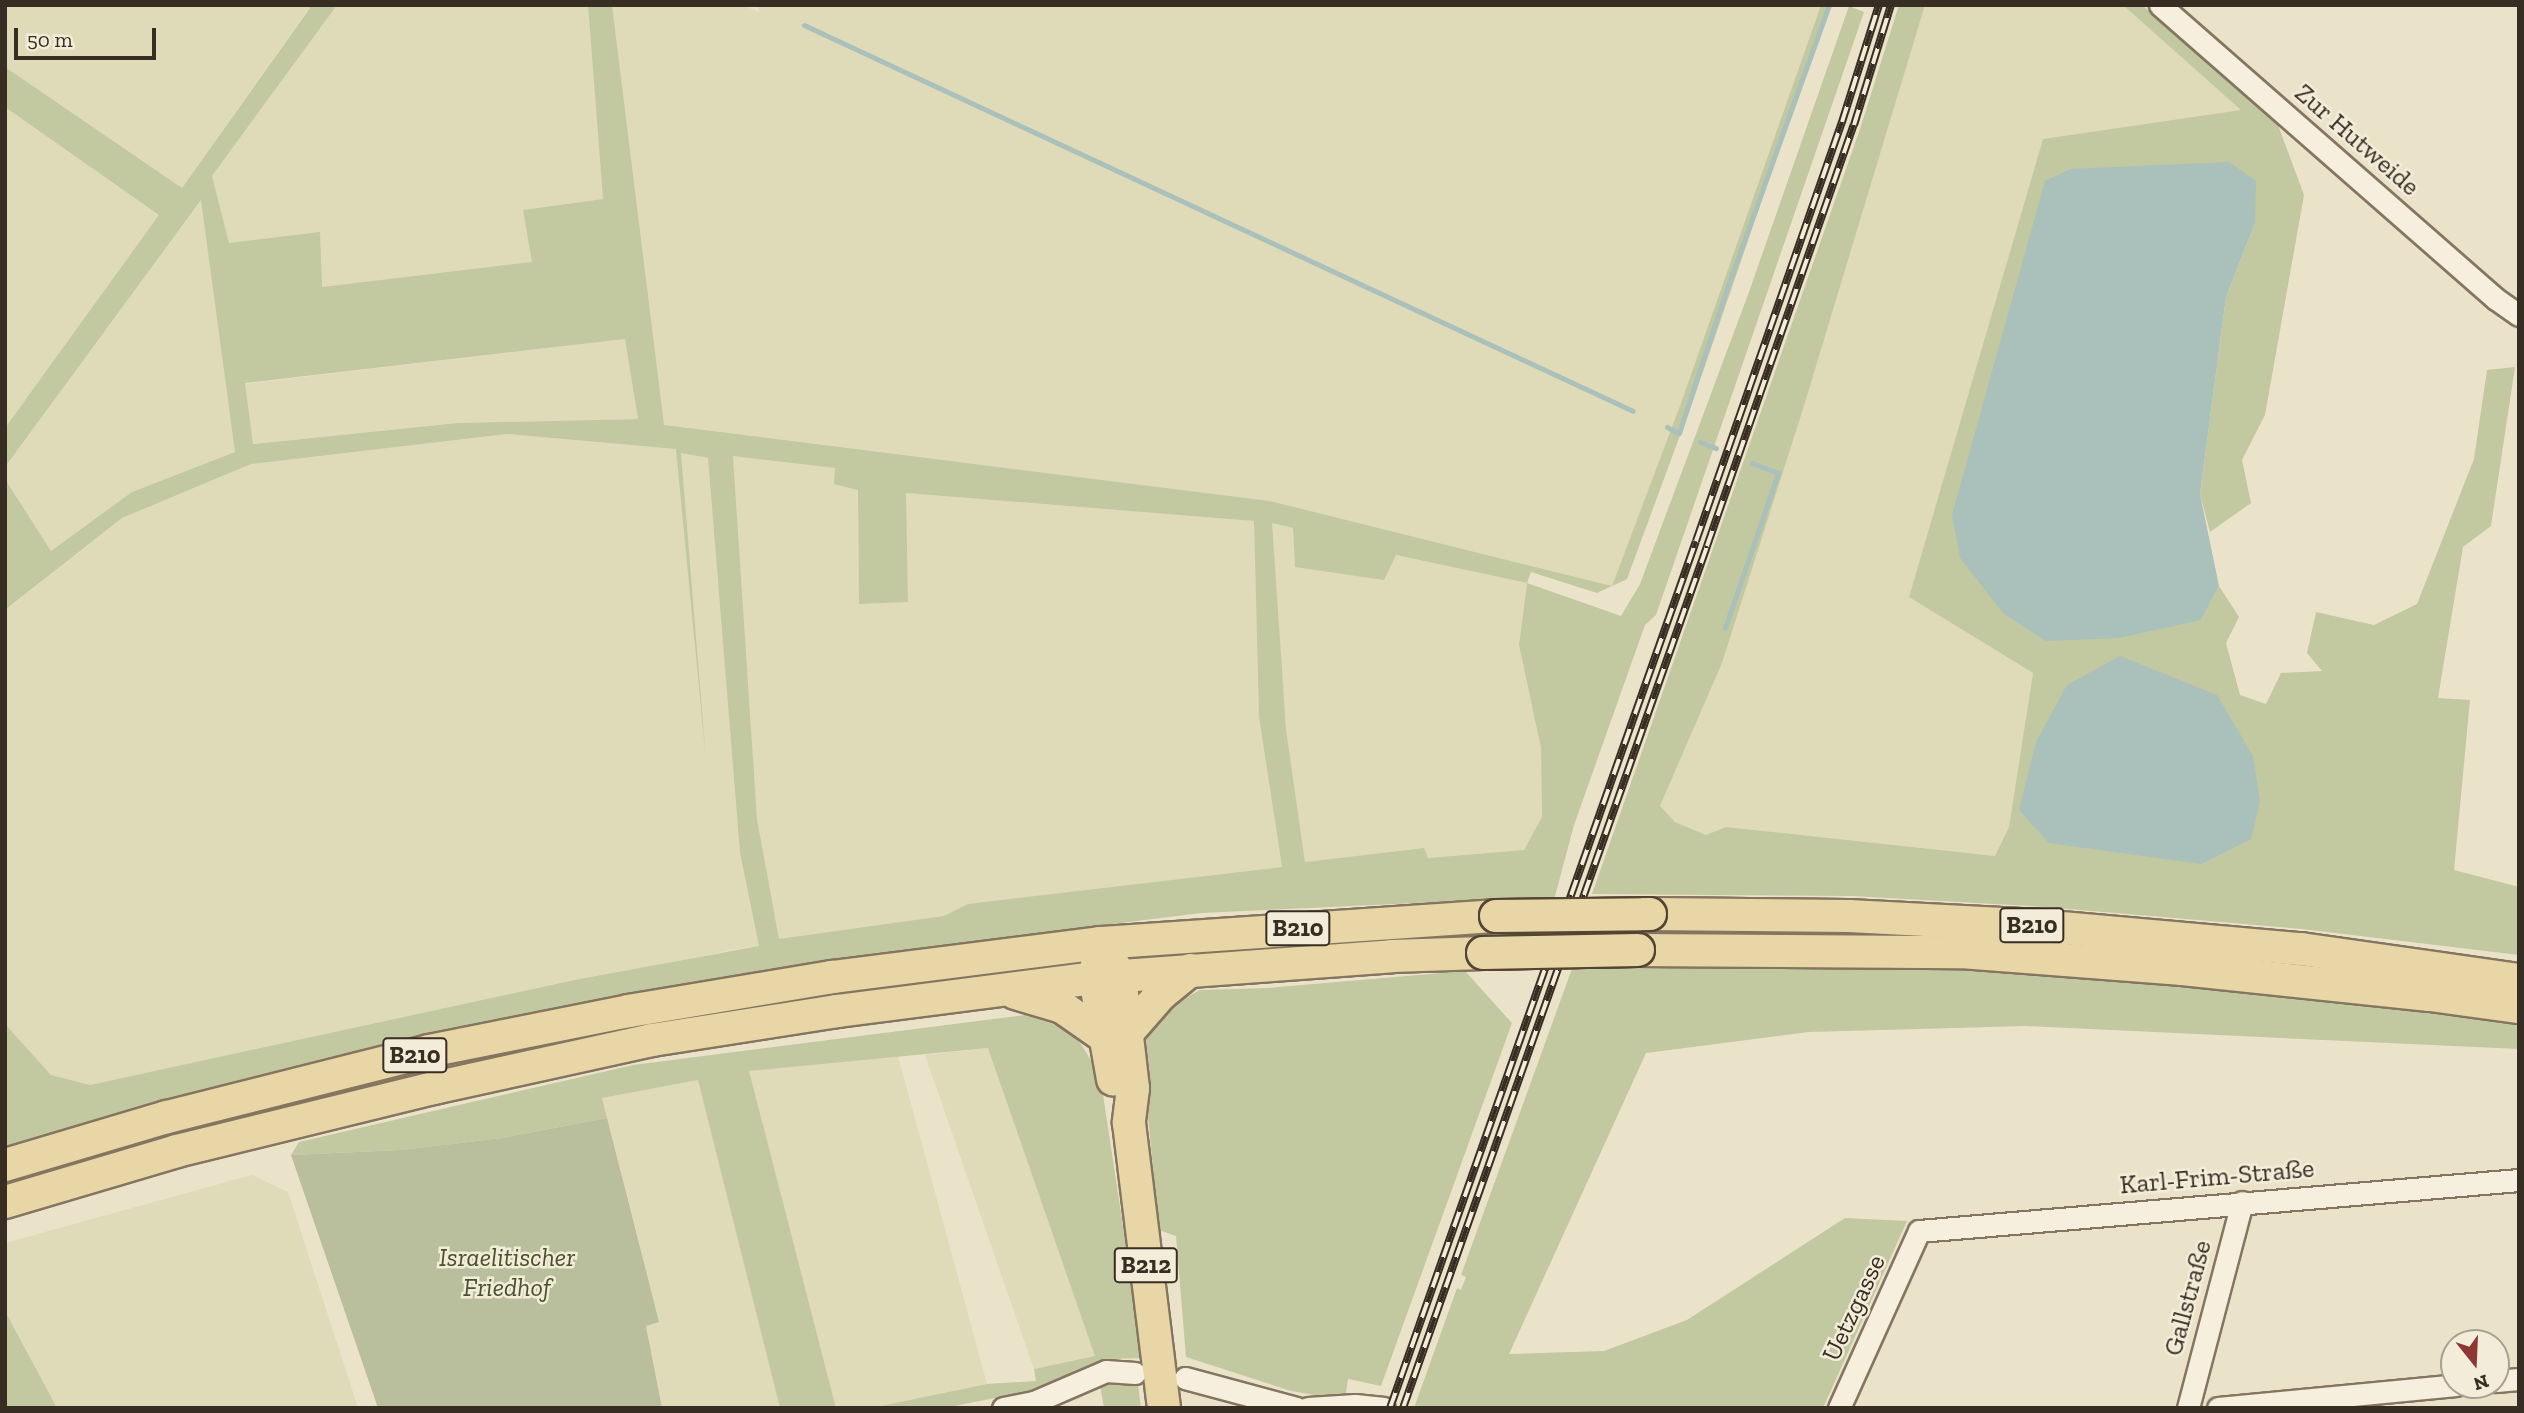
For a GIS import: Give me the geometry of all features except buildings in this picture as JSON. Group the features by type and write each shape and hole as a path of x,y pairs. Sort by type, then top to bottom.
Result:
{"main road":[{"name":"B210","path":"5,1165 167,1117 442,1048 629,1011 832,977 1100,943 1496,916 1849,916 2040,926 2301,949 2519,980"},
{"name":"B212","path":"1100,943 1116,1035 1116,1091 1129,1123 1164,1408"},
{"name":"B210","path":"5,1202 177,1151 591,1052 837,1011 1108,977 1191,970 1392,956 1638,950 1961,952 2182,969 2519,1007"},
{"name":"B210","path":"2412,963 2455,962 2519,968"},
{"path":"1000,990 1062,1007 1116,1035 1191,970"}],"street":[{"name":"Zur Hutweide","path":"2160,5 2496,299 2519,315"},
{"name":"Karl-Frim-Straße","path":"1919,1231 2519,1180"},
{"name":"Gallstraße","path":"2188,1408 2242,1202"},
{"name":"Uetzgasse","path":"1839,1408 1919,1231"},
{"path":"1003,1408 1034,1402 1106,1371 1135,1373"},
{"path":"1185,1378 1297,1408"},
{"path":"2218,1408 2440,1387"},
{"path":"1308,1408 1354,1405 1384,1408"}],"shaded area":[{"path":"5,5 310,7 182,188 5,67"},
{"path":"337,5 588,5 603,199 523,210 533,262 321,287 228,243 212,176"},
{"path":"612,5 742,5 759,12 758,5 1821,5 1681,403 1612,586 1270,501 663,425"},
{"path":"1925,5 2123,5 2242,110 2043,139 1909,597 2033,673 2009,827 1995,856 1726,827 1706,835 1675,822 1660,806 1722,663 1804,406"},
{"path":"5,107 160,215 5,428"},
{"path":"202,199 235,452 132,492 51,551 5,479 5,467"},
{"path":"625,339 639,419 458,423 253,444 244,384"},
{"path":"507,434 677,449 699,683 681,453 708,458 740,853 759,946 90,1085 51,1075 5,1024 5,611 122,518 251,464"},
{"path":"733,456 836,468 858,490 859,604 908,602 905,493 1254,521 1259,717 1282,867 969,904 944,916 779,940 757,820"},
{"path":"1271,523 1293,528 1295,567 1396,555 1527,583 1519,645 1541,748 1542,817 1524,850 1428,858 1423,848 1305,862 1286,729"},
{"path":"989,1048 1096,1356 1034,1369 925,1055"},
{"path":"898,1056 987,1384 871,1408 836,1408 748,1071"},
{"path":"698,1080 780,1408 662,1408 646,1325 659,1322 601,1098"},
{"path":"252,1175 288,1192 358,1408 57,1408 5,1311 5,1243"}],"green space":[{"path":"307,5 337,5 212,176 229,243 320,232 322,287 532,262 523,210 603,199 588,5 612,5 664,425 1270,501 1612,586 1597,593 1531,572 1527,583 1621,616 1640,584 1749,292 1849,6 1864,12 1656,615 1645,625 1574,825 1554,900 1482,900 1201,913 918,948 649,994 5,1150 5,1024 51,1075 90,1085 575,980 759,946 740,853 708,458 681,453 706,760 676,449 507,434 251,464 122,518 5,610 5,479 51,551 132,492 235,452 201,200 5,467 5,428 159,215 5,107 5,67 182,188 310,8","holes":["625,339 638,419 458,423 253,444 245,383","733,456 835,468 834,484 858,490 859,604 908,602 906,493 1254,521 1259,717 1282,867 968,904 944,916 779,939 757,819","1272,523 1293,528 1295,567 1384,580 1396,555 1527,583 1519,645 1541,748 1542,817 1524,850 1428,858 1424,848 1305,862 1286,729"]},
{"path":"1821,5 1829,5 1696,392 1627,579 1612,586 1681,403"},
{"path":"1899,5 1925,5 1804,406 1722,663 1660,806 1675,822 1706,835 1726,827 1995,856 2009,827 2033,673 1909,597 2043,139 2241,110 2123,5 2142,5 2278,125 2304,195 2265,415 2242,460 2251,503 2210,532 2200,494 2226,297 2255,223 2071,169 2201,620 2219,586 2239,617 2226,643 2240,695 2266,704 2281,673 2322,671 2307,653 2316,612 2374,625 2417,604 2474,459 2487,370 2515,367 2491,526 2463,547 2438,698 2470,700 2454,870 2519,887 2519,955 2302,929 2045,907 1852,896 1592,894 1860,129"},
{"path":"1078,960 1088,968 974,981 5,1188 5,1176 346,1082 783,996"},
{"path":"1851,965 2037,971 2511,1021 2519,1023 2519,1049 2025,1026 1808,1032 1646,1053 1509,1354 1604,1351 1687,1320 1845,1218 1907,1221 1823,1408 1414,1408 1457,1288 1461,1290 1466,1277 1461,1275 1573,966"},
{"path":"1465,971 1512,1023 1381,1386 1348,1379 1346,1393 1333,1398 1291,1391 1186,1357 1176,1236 1159,1230 1142,1055 1150,1027 1165,1009 1200,990 1268,988"},
{"path":"1025,1015 1065,1028 1081,1044 1100,1075 1143,1358 1111,1359 1025,1392 944,1408 871,1408 987,1384 1036,1381 1034,1369 1095,1356 988,1048 749,1071 836,1408 780,1408 698,1080 602,1098 607,1118 502,1138 401,1150 291,1155 299,1142 633,1065"},
{"name":"Israelitischer Friedhof","path":"607,1118 659,1322 646,1326 662,1408 378,1408 291,1155 401,1150 502,1138"},
{"path":"5,1311 57,1408 5,1408"},
{"path":"1138,1384 1141,1408 1104,1408 1100,1385"}],"water":[{"path":"2229,162 2256,181 2255,223 2226,297 2200,494 2219,586 2201,620 2119,638 2046,641 2003,613 1960,558 1952,515 2045,181 2071,169"},
{"path":"2120,656 2217,695 2253,756 2260,802 2251,839 2201,864 2049,843 2019,810 2036,742 2067,685"}],"waterway":[{"path":"1667,427 1679,433 1726,291 1829,5"},
{"path":"804,25 1633,411"},
{"path":"1700,442 1716,448"},
{"path":"1725,628 1778,473 1752,463"}],"railway":[{"path":"1390,1408 1696,541 1842,122 1879,5"},
{"path":"1403,1408 1854,125 1891,5"}]}
